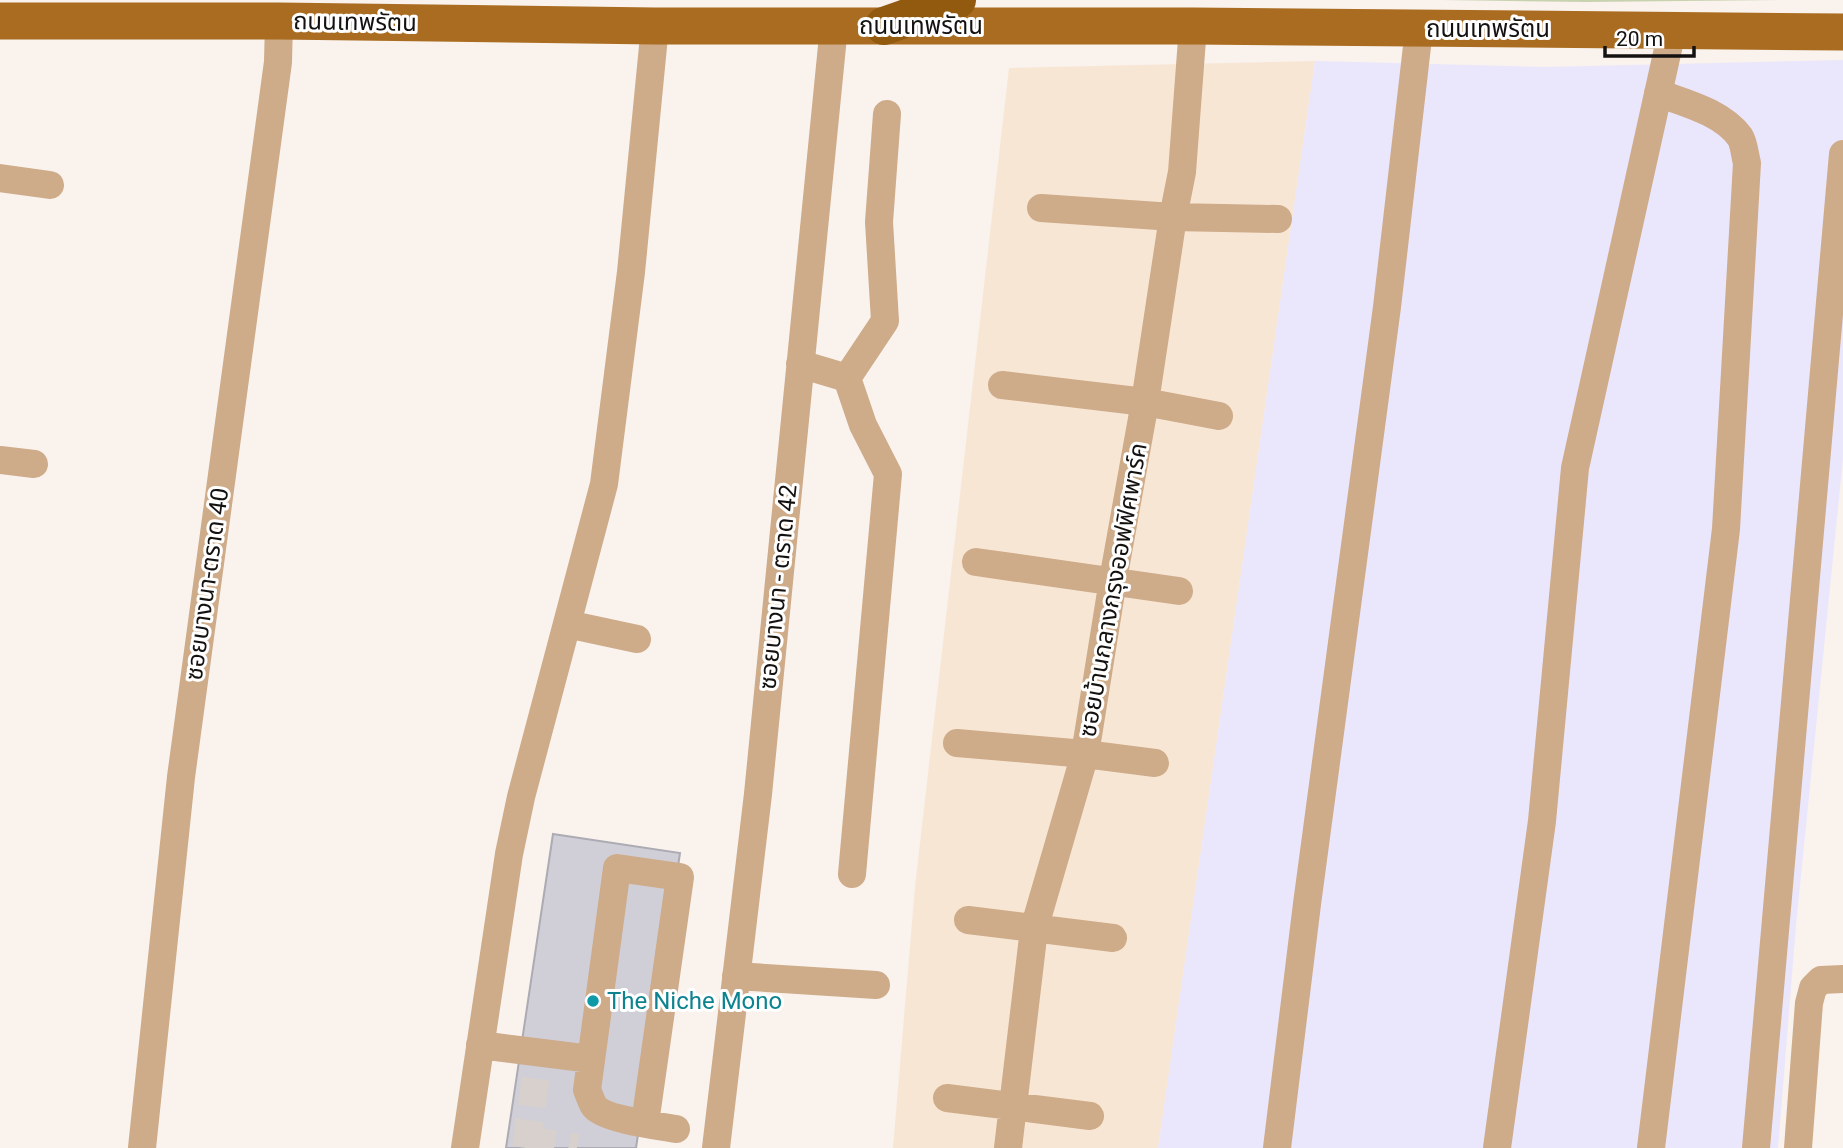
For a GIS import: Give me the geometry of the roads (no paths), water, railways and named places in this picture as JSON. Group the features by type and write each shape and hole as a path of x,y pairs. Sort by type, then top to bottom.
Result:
{"highway":[{"path":"884,26 957,0"}],"main road":[{"name":"ถนนเทพรัตน","path":"0,21 279,21 655,26 1193,26 1843,32"}],"street":[{"name":"ซอยบางนา-ตราด 40","path":"142,1148 181,777 278,62 279,21"},
{"path":"465,1148 509,854 604,484 631,272 655,26"},
{"name":"ซอยบางนา - ตราด 42","path":"716,1148 758,794 834,26"},
{"name":"ซอยบ้านกลางกรุงออฟฟิศพาร์ค","path":"1008,1148 1034,929 1085,754 1145,402 1182,172 1193,26"},
{"path":"1277,1148 1387,307 1419,29"},
{"path":"1497,1148 1542,821 1574,468 1672,31"},
{"path":"1651,1148 1726,529 1746,163 1741,138 1721,120 1700,108 1658,93"},
{"path":"847,378 885,321 879,222 887,114"},
{"path":"1756,1148 1843,154"},
{"path":"0,178 50,185"},
{"path":"1041,208 1173,217 1278,219"},
{"path":"800,364 847,378"},
{"path":"847,378 863,425 888,474 852,874"},
{"path":"1002,385 1145,402 1219,416"},
{"path":"0,460 34,464"},
{"path":"976,562 1178,591"},
{"path":"567,624 637,639"},
{"path":"957,743 1155,763"},
{"path":"645,1123 680,877 617,868 587,1090 595,1108 610,1116 645,1123 676,1129"},
{"path":"968,920 1113,938"},
{"path":"736,976 876,985"},
{"path":"1798,1148 1809,1003 1813,988 1821,980 1843,979"},
{"path":"480,1045 591,1059"},
{"path":"947,1098 1090,1116"}],"tunnel":[{"path":"526,1148 539,1053"},
{"path":"527,1140 577,1148"}],"place":[{"name":"The Niche Mono","path":"593,1001"}]}
